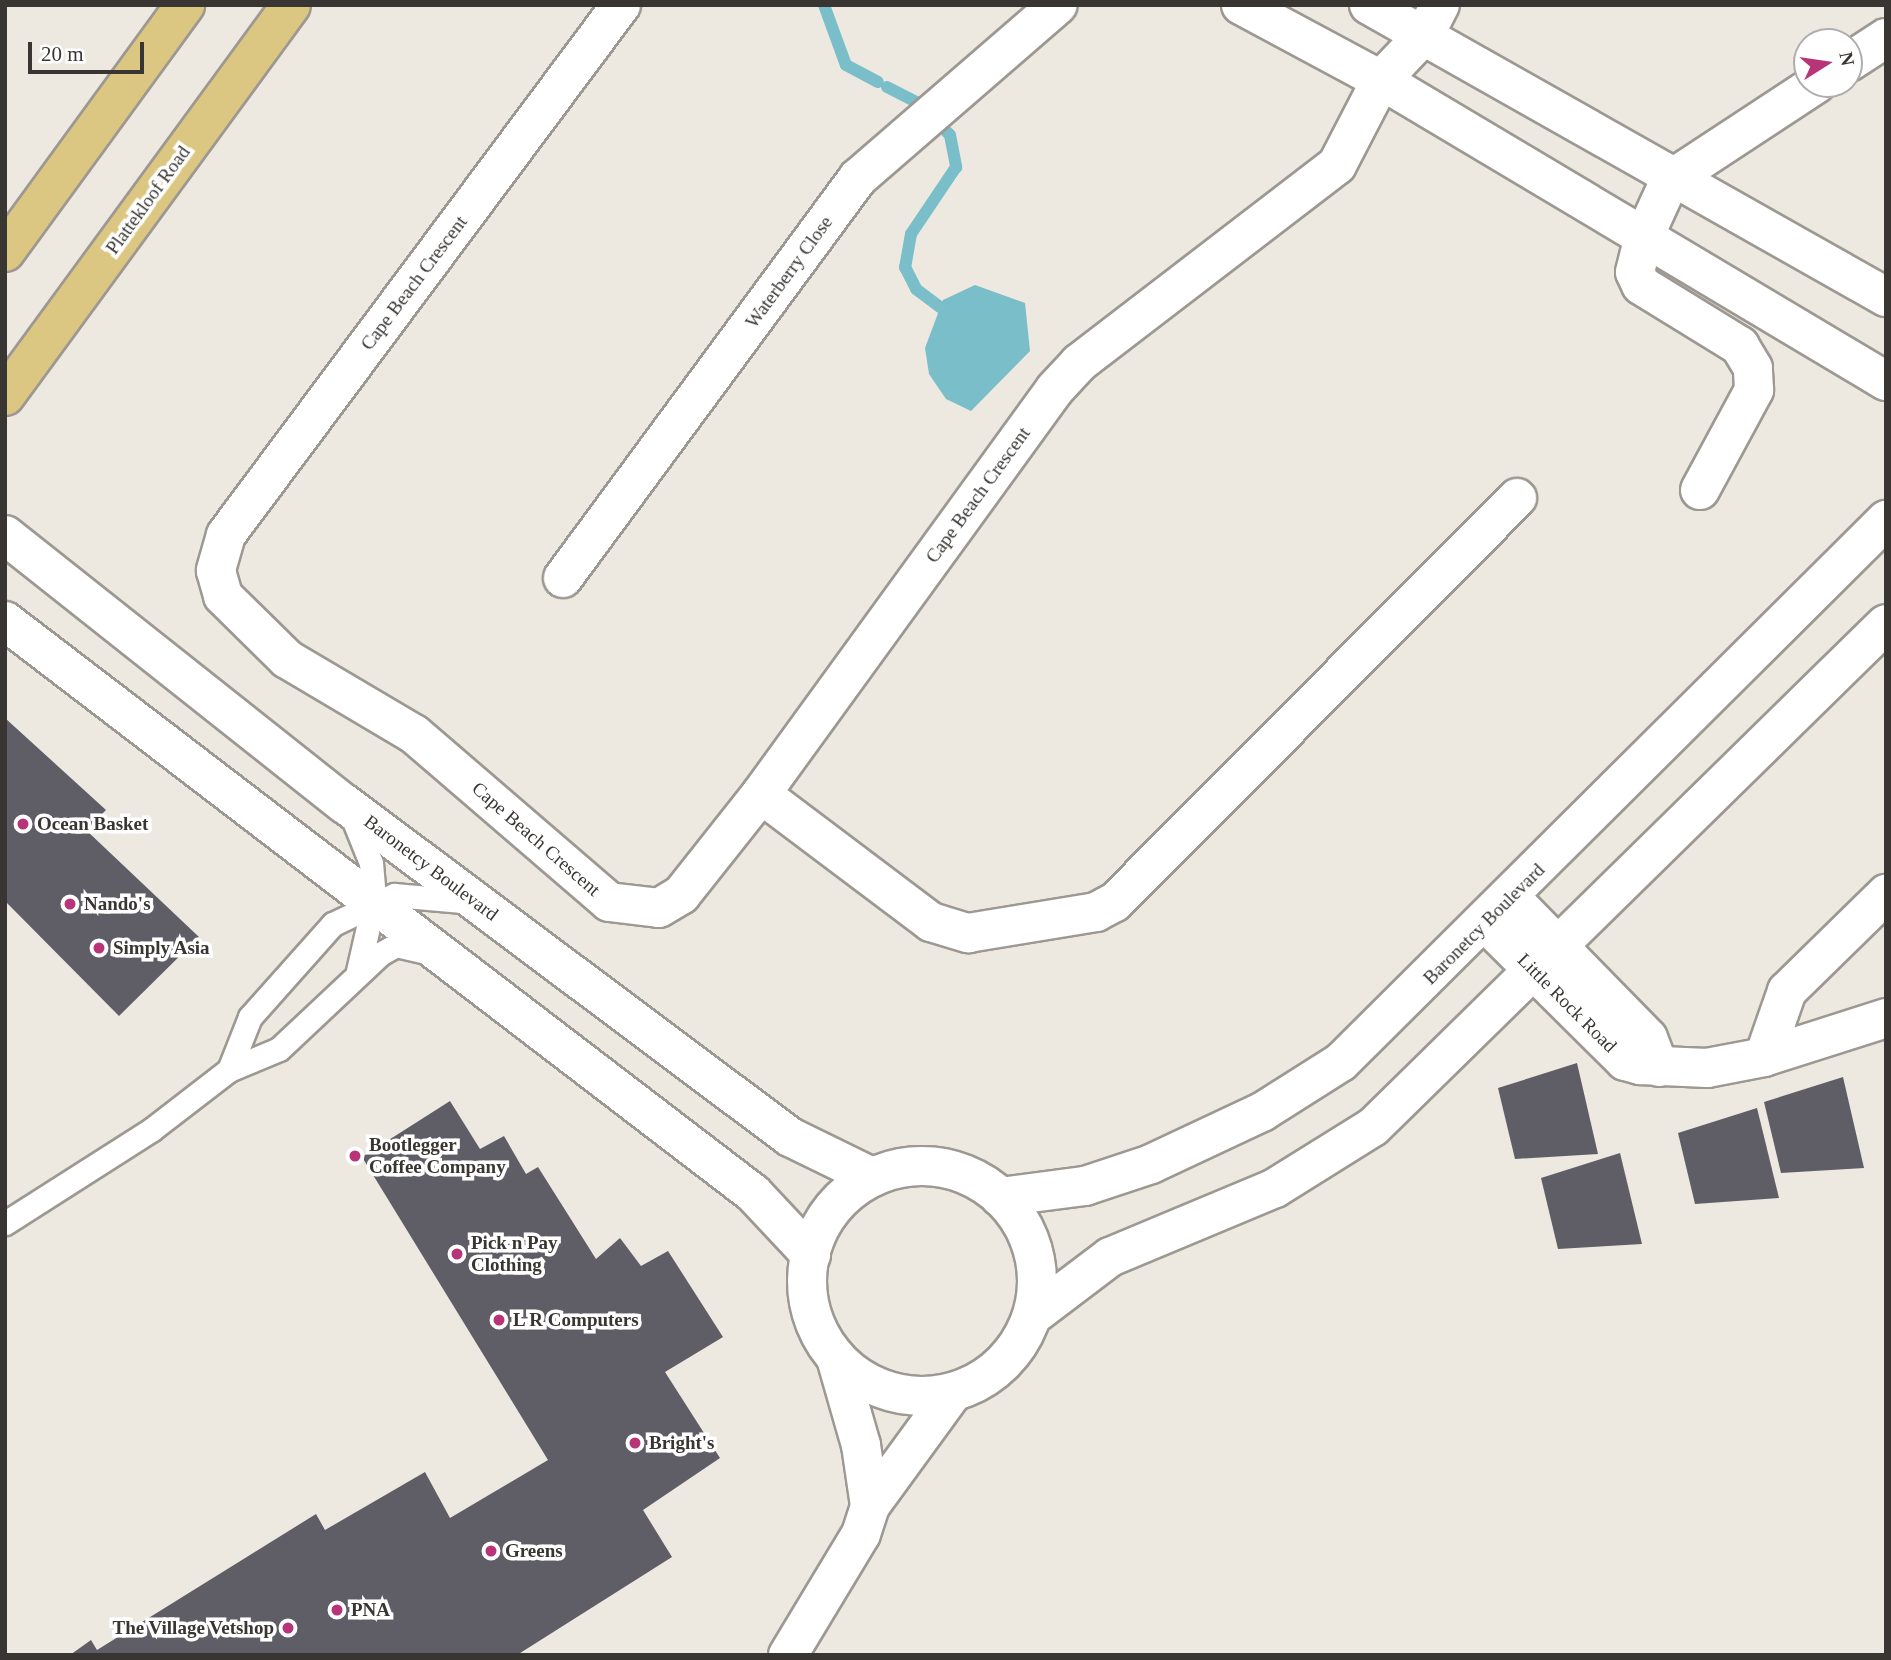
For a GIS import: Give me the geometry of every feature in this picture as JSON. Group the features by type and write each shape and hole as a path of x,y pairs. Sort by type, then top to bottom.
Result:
{"main road":[{"path":"5,252 185,5"},
{"name":"Plattekloof Road","path":"5,396 291,5"}],"street":[{"name":"Cape Beach Crescent","path":"621,5 226,536 216,572 223,596 286,659 414,734 609,902 659,908 673,903 761,794 1055,389 1079,363 1337,165 1412,44"},
{"name":"Waterberry Close","path":"564,578 858,178 1058,5"},
{"path":"1241,5 1412,44 1886,297"},
{"path":"1370,5 1412,44 1643,239 1886,381"},
{"path":"1863,53 1886,38"},
{"path":"1700,490 1754,390 1753,368 1740,346 1641,285 1635,272 1643,239 1670,180 1794,98"},
{"path":"761,794 931,922 968,933 1096,912 1115,902 1517,498"},
{"name":"Baronetcy Boulevard","path":"1000,1197 1115,1177 1273,1106 1350,1054 1886,520"},
{"name":"Baronetcy Boulevard","path":"5,535 345,804 790,1137 872,1177"},
{"path":"5,621 318,857 442,958 753,1193 811,1255"},
{"path":"1031,1316 1110,1257 1275,1188 1356,1140 1549,960 1886,624"},
{"path":"1764,1057 1787,991 1886,894"},
{"name":"Little Rock Road","path":"1497,910 1549,960 1648,1038 1659,1067 1707,1068 1764,1057 1886,1017"},
{"path":"788,1655 861,1534 870,1506 953,1392 1002,1364 1031,1316 1037,1284 1033,1252 1021,1222 1000,1197 970,1176 933,1166 872,1177 832,1209 811,1255 809,1304 836,1358 862,1445 870,1506"},
{"path":"836,1358 890,1392 953,1392"}],"lane":[{"path":"345,804 371,863 374,901 356,977"},
{"path":"318,857 336,903 333,924"},
{"path":"229,1070 250,1017 333,924 374,901 424,893 483,907"},
{"path":"5,1223 150,1130 229,1070 279,1049 356,977 396,945 442,958"}],"water":[{"path":"975,285 1025,303 1030,351 971,411 946,399 929,374 925,348 943,300"}],"building":[{"path":"5,718 106,810 86,830 199,937 119,1016 5,901"},
{"path":"1577,1063 1598,1154 1515,1159 1498,1088"},
{"path":"1843,1077 1864,1168 1781,1173 1764,1102"},
{"path":"450,1101 480,1149 504,1136 526,1174 538,1167 596,1259 620,1238 641,1266 668,1251 723,1337 665,1372 720,1458 643,1510 672,1557 517,1655 70,1655 91,1640 97,1650 316,1514 325,1530 425,1472 450,1518 548,1460 362,1157"},
{"path":"1757,1108 1779,1198 1695,1204 1678,1133"},
{"path":"1620,1153 1642,1244 1558,1249 1541,1178"}],"waterway":[{"path":"824,5 846,65 878,82"},
{"path":"887,87 916,102 950,135 956,167 911,234 905,267 916,289 940,307"}],"place":[{"name":"Ocean Basket","path":"23,824"},
{"name":"Nando's","path":"70,904"},
{"name":"Simply Asia","path":"99,948"},
{"name":"Bootlegger Coffee Company","path":"355,1156"},
{"name":"Pick n Pay Clothing","path":"457,1254"},
{"name":"L R Computers","path":"499,1320"},
{"name":"Bright's","path":"635,1443"},
{"name":"Greens","path":"491,1551"},
{"name":"PNA","path":"337,1610"},
{"name":"The Village Vetshop","path":"288,1628"}]}
